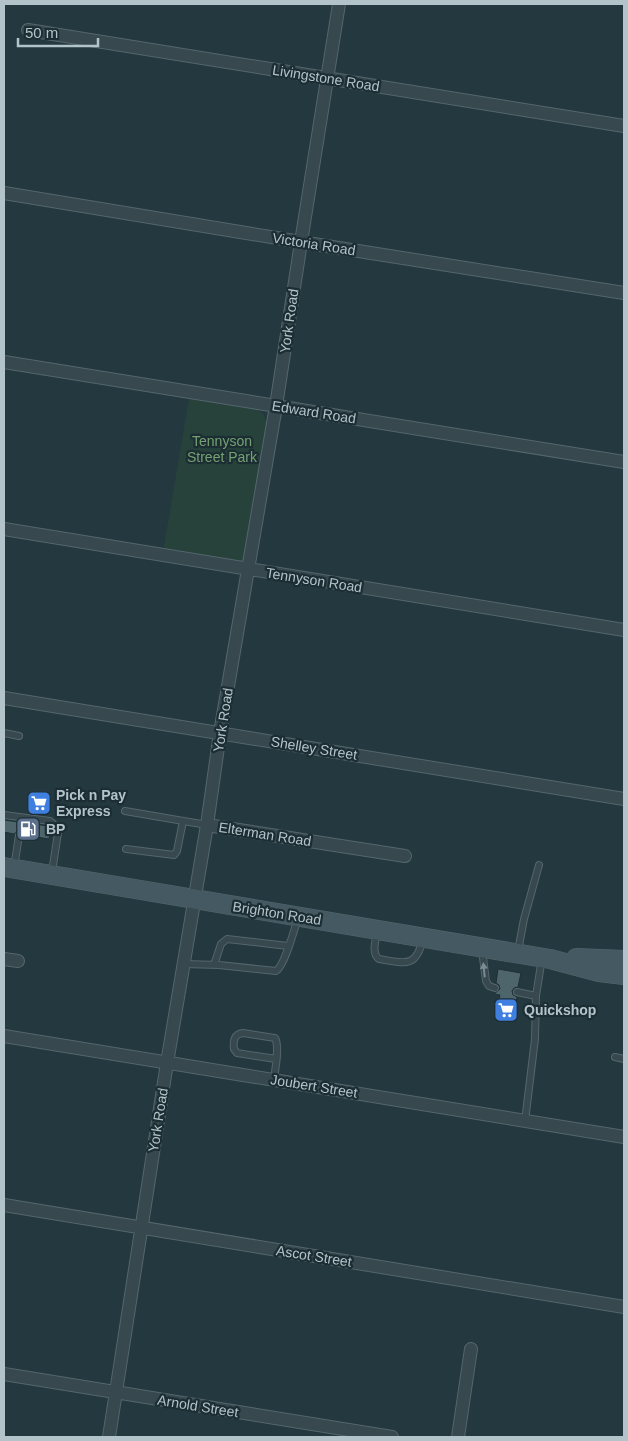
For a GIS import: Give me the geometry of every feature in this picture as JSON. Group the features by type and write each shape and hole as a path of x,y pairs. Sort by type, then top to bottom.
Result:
{"main road":[{"name":"Brighton Road","path":"9,868 518,953 546,958 599,972 624,975"},
{"name":"Brighton Road","path":"546,958 606,958 624,960"}],"street":[{"name":"York Road","path":"108,1437 207,825 220,733 276,406 339,4"},
{"name":"Livingstone Road","path":"28,30 624,126"},
{"name":"Victoria Road","path":"4,193 624,293"},
{"name":"Edward Road","path":"4,362 624,462"},
{"name":"Tennyson Road","path":"4,530 624,630"},
{"name":"Shelley Street","path":"4,698 624,799"},
{"name":"Elterman Road","path":"207,825 405,856"},
{"path":"4,959 18,961"},
{"name":"Joubert Street","path":"4,1036 624,1137"},
{"name":"Ascot Street","path":"4,1205 624,1307"},
{"path":"458,1437 471,1350"},
{"name":"Arnold Street","path":"4,1374 392,1437"}],"lane":[{"path":"4,733 19,736"},
{"name":"Elterman Road","path":"125,811 207,825"},
{"path":"4,815 50,821 57,827 58,833 51,876"},
{"path":"126,849 174,855 177,851 183,821"},
{"path":"9,868 20,835"},
{"path":"518,953 524,919 539,865"},
{"path":"184,964 279,970 298,917"},
{"path":"377,930 375,952 376,957 379,959 405,963 411,961 421,948 423,938"},
{"path":"214,965 224,940 230,939 288,946"},
{"path":"482,947 486,981 489,986 495,988"},
{"path":"524,1121 534,1039 536,996 546,958"},
{"path":"517,992 536,996"},
{"path":"274,1080 276,1059 277,1043 275,1038 243,1033 238,1034 234,1038 234,1049 237,1053 276,1059"},
{"path":"615,1057 624,1059"}],"green space":[{"name":"Tennyson Street Park","path":"189,398 257,409 264,415 267,423 244,559 241,562 163,552"}],"building":[{"path":"4,820 48,826 51,828 49,839 24,835 20,830 14,834 4,832"},
{"path":"498,969 521,973 518,987 512,991 513,995 517,997 515,1007 498,1005 500,995 494,994 500,989 496,983"}],"place":[{"name":"Pick n Pay Express","path":"39,803"},
{"name":"BP","path":"28,829"},
{"name":"Quickshop","path":"506,1010"}]}
